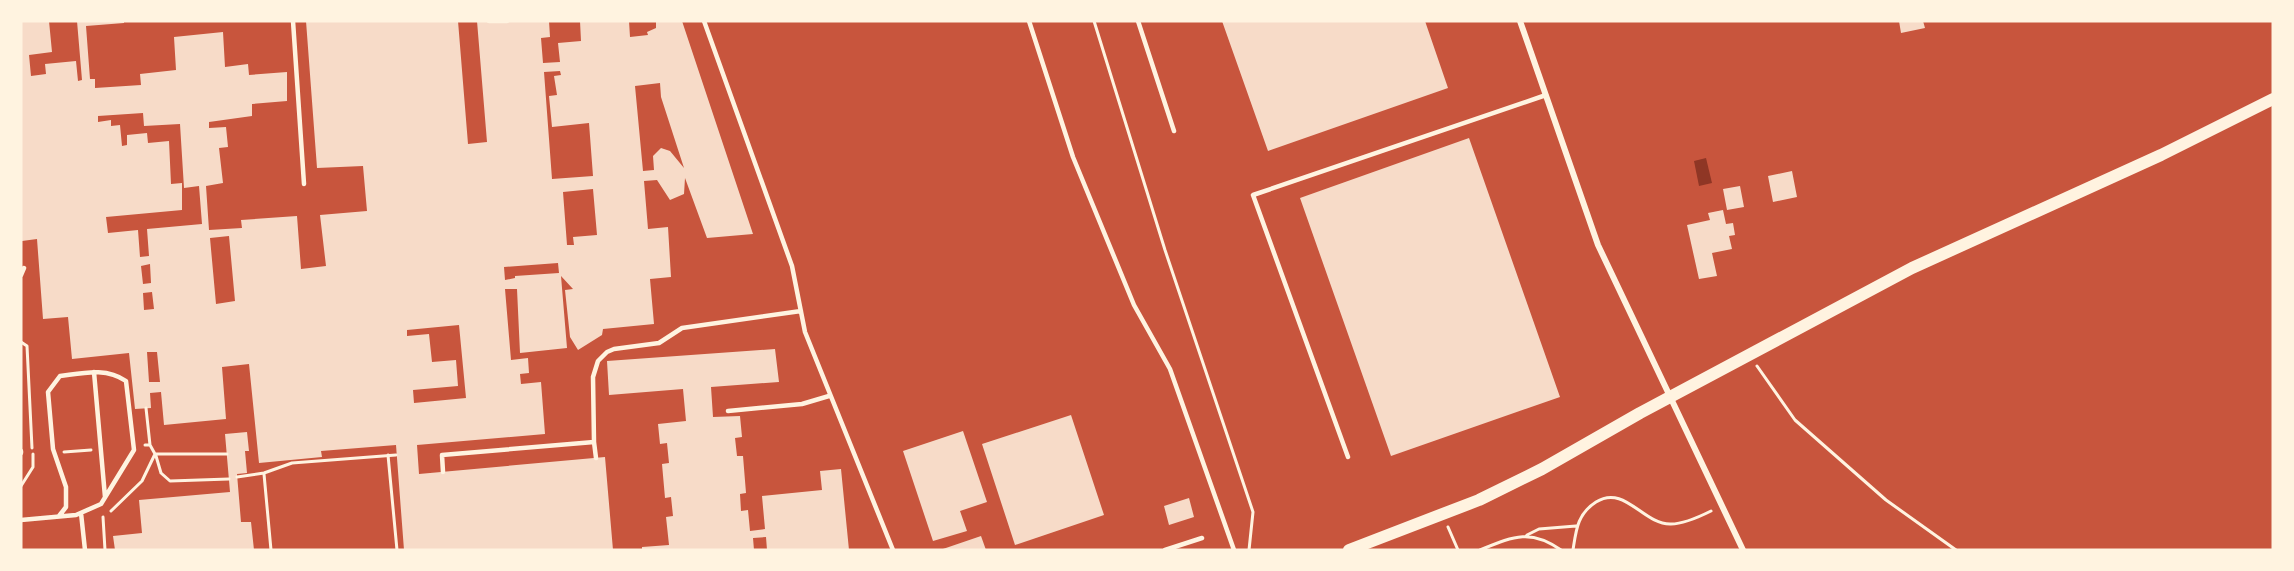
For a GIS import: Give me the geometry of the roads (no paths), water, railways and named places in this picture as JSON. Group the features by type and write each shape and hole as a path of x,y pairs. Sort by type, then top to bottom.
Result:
{"main road":[{"path":"1349,550 1443,514 1542,469 1671,396 1912,268 2161,155 2273,99"}],"street":[{"path":"1520,21 1598,245 1743,550"}],"lane":[{"path":"293,21 304,184"},
{"path":"489,21 507,21"},
{"path":"704,21 792,266 805,332 893,550"},
{"path":"1029,21 1073,157 1134,305 1170,369 1234,550"},
{"path":"1138,21 1174,130"},
{"path":"1348,457 1253,195 1546,95"},
{"path":"21,275 24,268"},
{"path":"596,458 593,377 598,361 608,352 614,349 659,343 682,328 801,311"},
{"path":"94,372 105,498"},
{"path":"21,520 59,516 81,513 101,504 105,498 134,446 126,381 115,373 94,372 60,376 48,392 53,449 66,487 66,507 59,516"},
{"path":"728,411 802,404 829,396"},
{"path":"443,472 442,455 594,442"},
{"path":"81,513 85,550"},
{"path":"1165,550 1202,538"}]}
